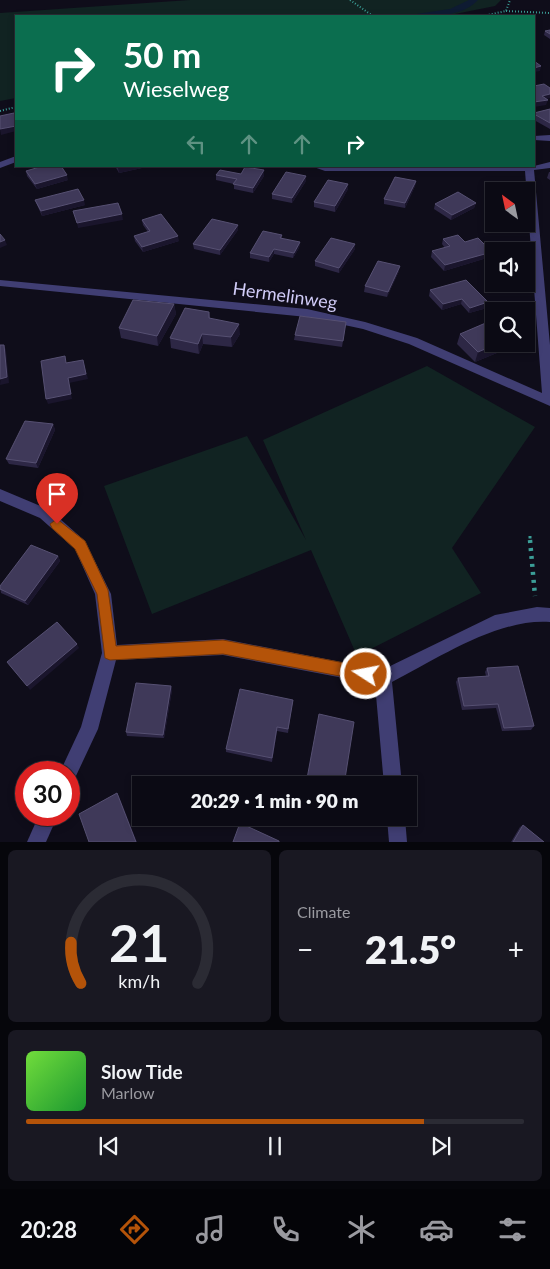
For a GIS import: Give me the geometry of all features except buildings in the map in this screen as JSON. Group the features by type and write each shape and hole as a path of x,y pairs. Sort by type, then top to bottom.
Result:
{"street":[{"path":"535,138 550,138"},
{"path":"0,165 15,159"},
{"path":"535,166 550,165"},
{"path":"320,167 529,167 550,400"},
{"name":"Hermelinweg","path":"0,283 307,313 365,326 413,341 550,400"},
{"path":"0,495 45,514 80,545 103,594 110,653 89,728 74,761"},
{"path":"110,653 223,647 383,678 495,622 544,614"},
{"path":"383,678 392,776"},
{"path":"36,842 44,826"},
{"path":"397,826 398,842"}],"path":[{"path":"350,0 372,15"},
{"path":"506,11 510,0"},
{"path":"488,15 506,11 550,14"},
{"path":"0,111 15,107"},
{"path":"530,536 544,614"}],"shaded area":[{"path":"190,0 501,0 495,6 450,15 15,15 15,98 0,101 0,13"},
{"path":"427,366 535,427 452,548 481,593 357,656 311,550 152,614 104,486 247,436 306,540 263,440"}],"water":[{"path":"469,0 478,0 462,11 453,13 443,15 410,15 450,9"}],"route":[{"path":"57,524 80,545 103,594 110,653 223,647 366,674"}]}
